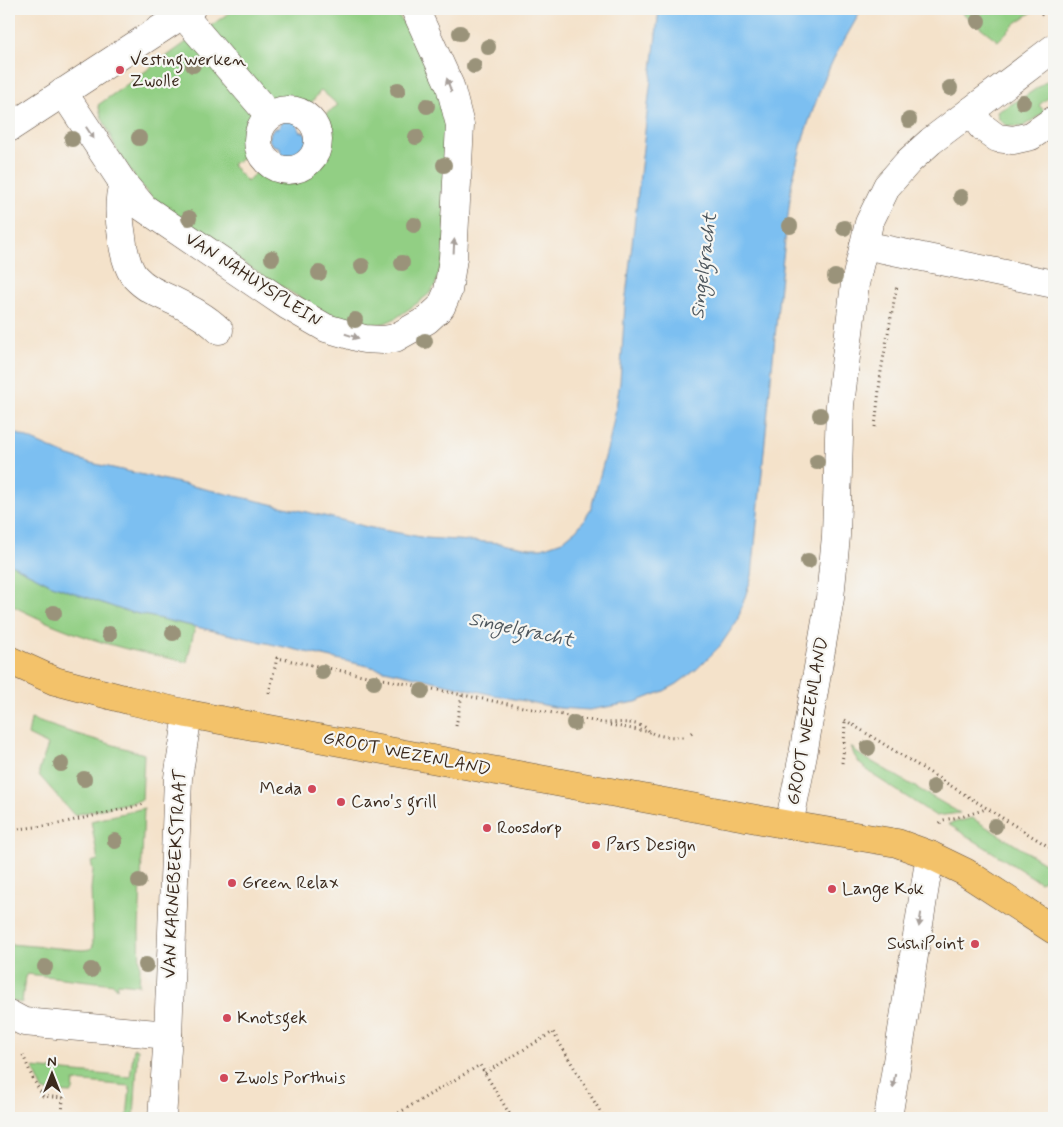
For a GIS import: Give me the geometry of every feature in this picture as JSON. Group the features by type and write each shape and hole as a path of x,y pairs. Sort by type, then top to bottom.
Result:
{"main road":[{"name":"GROOT WEZENLAND","path":"9,660 55,681 188,714 789,825"},
{"path":"789,825 897,843 930,855 965,872 1054,930"}],"street":[{"name":"VAN NAHUYSPLEIN","path":"63,92 123,184 144,208 288,306 326,328 364,339 383,340 396,338 427,320 441,307 448,291 453,258 460,125 450,86 415,9"},
{"path":"9,128 187,12 270,116"},
{"name":"GROOT WEZENLAND","path":"789,825 830,598 836,536 840,405 854,293 869,223 887,186 909,161 931,141 1054,48"},
{"path":"971,110 981,126 997,138 1013,140 1031,136 1054,120"},
{"path":"123,184 120,195 120,230 124,254 133,276 152,291 210,321 219,330"},
{"path":"864,245 1054,284"},
{"name":"VAN KARNEBEEKSTRAAT","path":"162,1118 168,1035 178,778 188,714"},
{"path":"888,1118 930,855"},
{"path":"16,1018 168,1035"}],"path":[{"path":"269,693 277,658 651,732 668,737 683,737"},
{"path":"456,726 462,695"},
{"path":"845,720 1054,850"},
{"path":"691,734 695,730"},
{"path":"9,830 53,824 153,803"},
{"path":"930,855 936,826 943,820 964,816 987,808"},
{"path":"16,1018 22,1053 32,1079 43,1096 63,1098 62,1118"},
{"path":"485,1073 553,1032 604,1118"},
{"path":"390,1118 480,1065 512,1118"}],"green space":[{"path":"234,9 392,9 421,48 450,123 444,258 435,286 429,294 396,318 385,323 363,326 335,319 225,252 152,198 138,182 117,150 98,105 195,36 256,120 251,136 253,153 232,164 247,181 260,169 276,178 297,178 312,171 323,160 328,145 319,119 338,105 321,90 309,106 292,100 275,102 201,33"},
{"path":"957,9 1037,9 1017,22 998,41"},
{"path":"1054,76 1054,93 1039,105 1045,112 1022,127 1009,126 999,119 997,112 1024,97"},
{"path":"9,563 52,585 122,610 195,627 187,662 92,639 56,626 9,604"},
{"path":"31,719 144,754 142,800 74,815 39,775 48,745 28,735"},
{"path":"851,746 857,753 960,813 936,816 876,777 860,764"},
{"path":"144,808 139,931 139,985 118,983 117,988 114,984 27,974 22,1002 9,1000 9,944 83,950 90,949 93,946 91,889 93,870 91,862 98,860 91,821"},
{"path":"972,818 1054,869 1054,876 1040,882 948,824"},
{"path":"134,1048 138,1049 134,1118 127,1118 130,1086 74,1081 71,1093 44,1091 33,1068 130,1077"}],"water":[{"name":"Singelgracht","path":"659,9 862,9 834,58 823,82 804,135 792,182 781,275 752,576 737,621 720,646 697,669 677,684 636,702 589,710 559,708 494,695 122,610 52,585 9,563 9,430 66,455 91,463 367,527 426,538 542,548 562,541 576,530 591,508 610,439 620,382 625,305"},
{"path":"289,119 297,122 299,131 304,132 309,139 307,147 299,151 296,157 290,159 284,157 281,154 280,147 272,145 269,140 271,131 279,128 285,120"}],"place":[{"name":"Vestingwerken Zwolle","path":"120,70"},
{"name":"Meda","path":"312,789"},
{"name":"Cano's grill","path":"341,802"},
{"name":"Roosdorp","path":"487,828"},
{"name":"Pars Design","path":"596,845"},
{"name":"Green Relax","path":"232,883"},
{"name":"Lange Kok","path":"832,889"},
{"name":"SushiPoint","path":"975,944"},
{"name":"Knotsgek","path":"227,1018"},
{"name":"Zwols Porthuis","path":"224,1078"}]}
